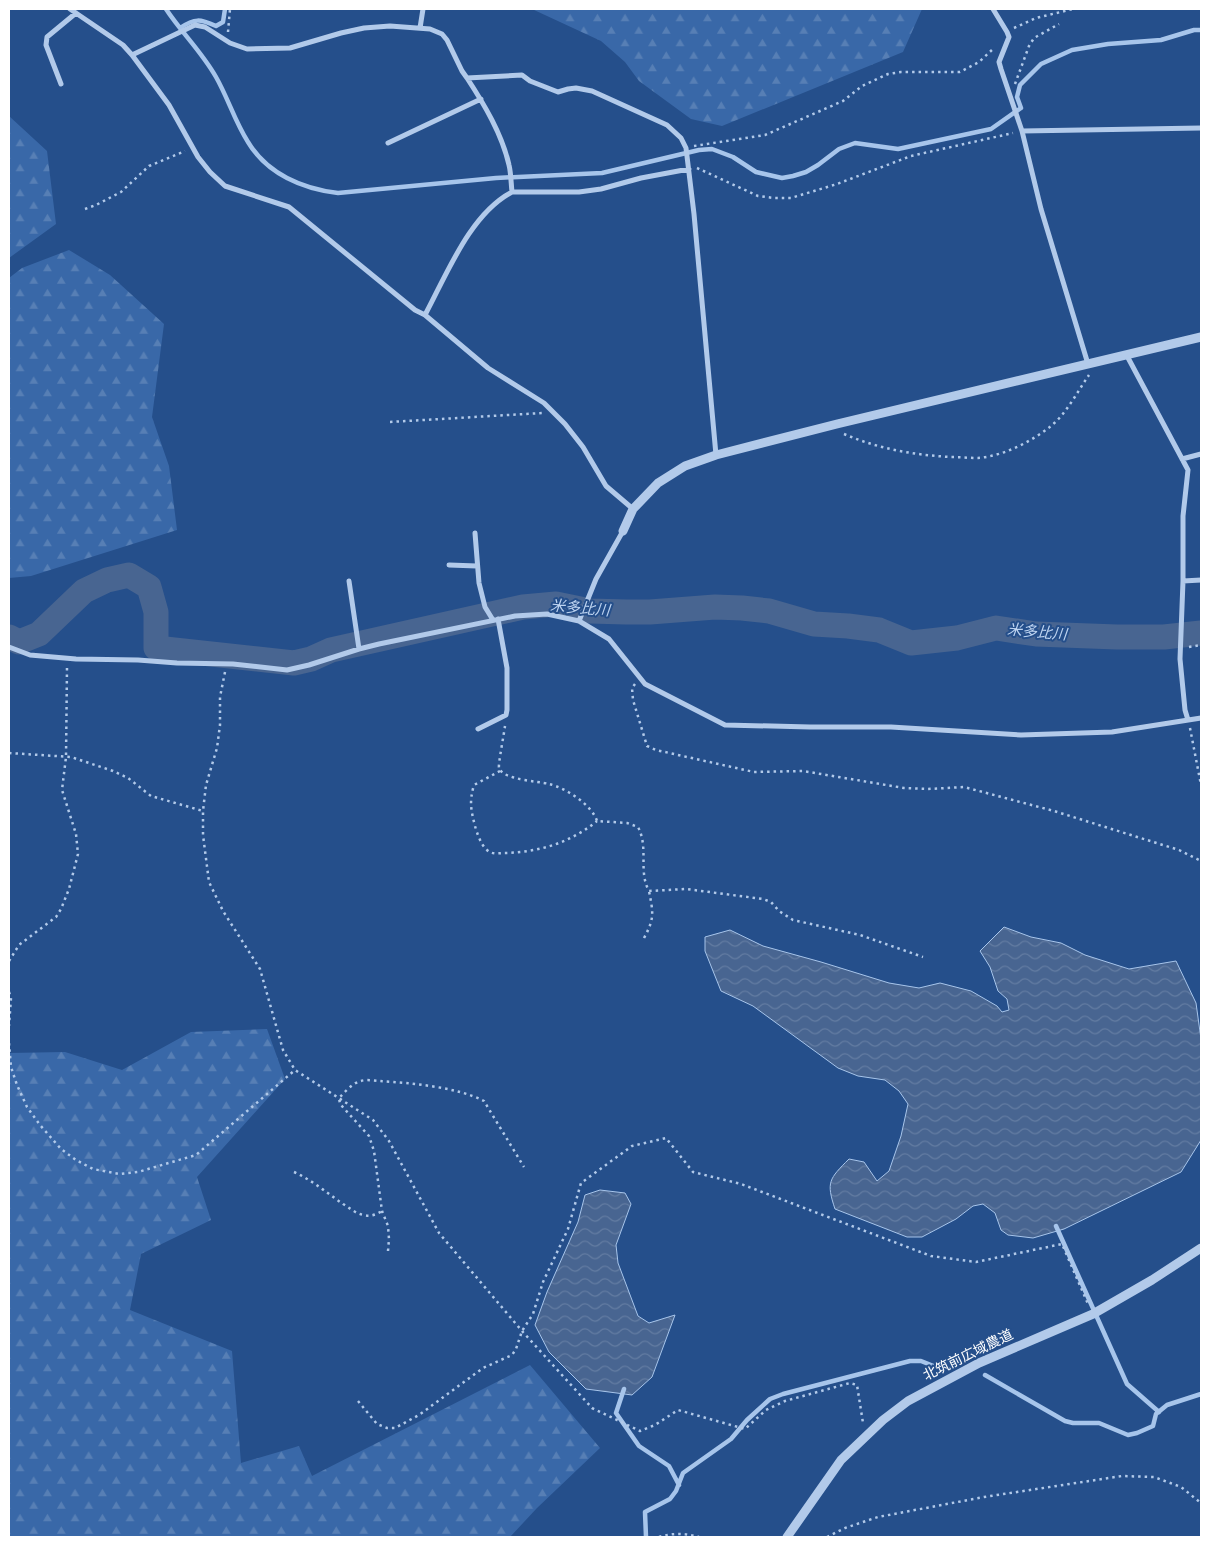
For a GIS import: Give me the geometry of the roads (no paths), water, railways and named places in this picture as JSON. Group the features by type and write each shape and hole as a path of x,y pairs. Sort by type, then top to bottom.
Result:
{"street":[{"path":"70,9 123,45 132,55 169,104 193,148 210,172 225,186 290,207 488,368 544,402 583,447 606,486 633,509"},
{"path":"420,28 423,9"},
{"path":"993,9 1009,37 1000,62 1022,131 1041,209 1088,364"},
{"path":"61,84 46,45 47,37 76,14"},
{"path":"132,55 194,25 205,27 226,41 247,49 290,48 364,28 390,26 430,29 442,34 447,40 462,71 481,99 501,140 509,165 512,192"},
{"path":"467,78 522,75 530,81 558,92 576,88 592,91 667,125 681,138 686,148 694,214 716,455"},
{"path":"388,143 481,99"},
{"path":"1022,131 1201,128"},
{"path":"425,315 467,235 488,210 503,196 512,192 579,192 601,189 641,178 689,170"},
{"path":"579,621 596,579 633,509 658,483 685,466 716,455 837,424 1201,337"},
{"path":"1126,354 1188,470 1183,516 1180,659 1185,710 1188,720"},
{"path":"1182,459 1201,454"},
{"path":"475,533 479,583 485,607 495,620 507,668 506,715 478,728"},
{"path":"449,565 477,566"},
{"path":"1183,581 1201,580"},
{"path":"349,581 359,649"},
{"path":"9,648 30,655 67,658 227,664 287,670 359,649 515,616 547,614 579,621 609,639 645,684 725,725 891,727 1021,735 1112,732 1201,718"},
{"name":"北筑前広域農道","path":"787,1537 841,1460 882,1420 908,1400 940,1382 1013,1347 1093,1314 1152,1280 1201,1248"}],"water":[{"path":"1004,927 1031,937 1061,943 1085,955 1129,969 1176,961 1196,1003 1201,1039 1201,1140 1181,1172 1064,1229 1033,1238 1008,1235 1001,1230 995,1213 983,1204 973,1206 956,1219 922,1237 907,1237 835,1209 830,1187 831,1181 837,1171 849,1159 864,1162 877,1181 889,1171 901,1136 908,1104 899,1091 885,1080 858,1076 838,1068 753,1006 721,991 705,951 705,937 730,930 763,946 889,983 919,988 940,983 971,991 997,1006 1002,1012 1009,1010 1007,999 998,991 990,967 980,951"},
{"path":"600,1190 625,1193 631,1204 616,1245 618,1263 638,1316 649,1323 675,1315 652,1377 632,1395 586,1389 549,1352 535,1325 547,1292 578,1222 585,1195"}],"waterway":[{"path":"166,9 210,68 243,134 265,163 299,184 338,193 496,178 602,173 699,150 712,149 733,157 756,172 782,178 793,176 806,172 839,149 855,143 898,149 991,129 1021,108 1017,97 1020,85 1041,64 1072,50 1108,44 1161,40 1194,30 1201,30"},
{"path":"180,28 194,21 206,22 216,26 223,22 225,9"},
{"name":"米多比川","path":"9,637 19,642 39,634 84,591 107,580 129,575 149,587 156,612 156,648 294,663 311,659 331,650 523,607 556,604 590,611 626,612 715,607 742,608 769,611 814,624 879,630 911,643 957,638 996,628 1036,634 1117,637 1164,637 1201,633"},
{"path":"1056,1226 1127,1384 1159,1412"},
{"path":"646,1537 645,1512 670,1499 676,1491 683,1473 731,1439 747,1420 770,1399 910,1361 921,1361 941,1369 946,1368"},
{"path":"985,1375 1065,1421 1073,1423 1099,1423 1128,1435 1153,1426 1156,1414 1167,1405 1201,1394"},
{"path":"624,1389 616,1413 639,1446 669,1466 679,1485"}]}
